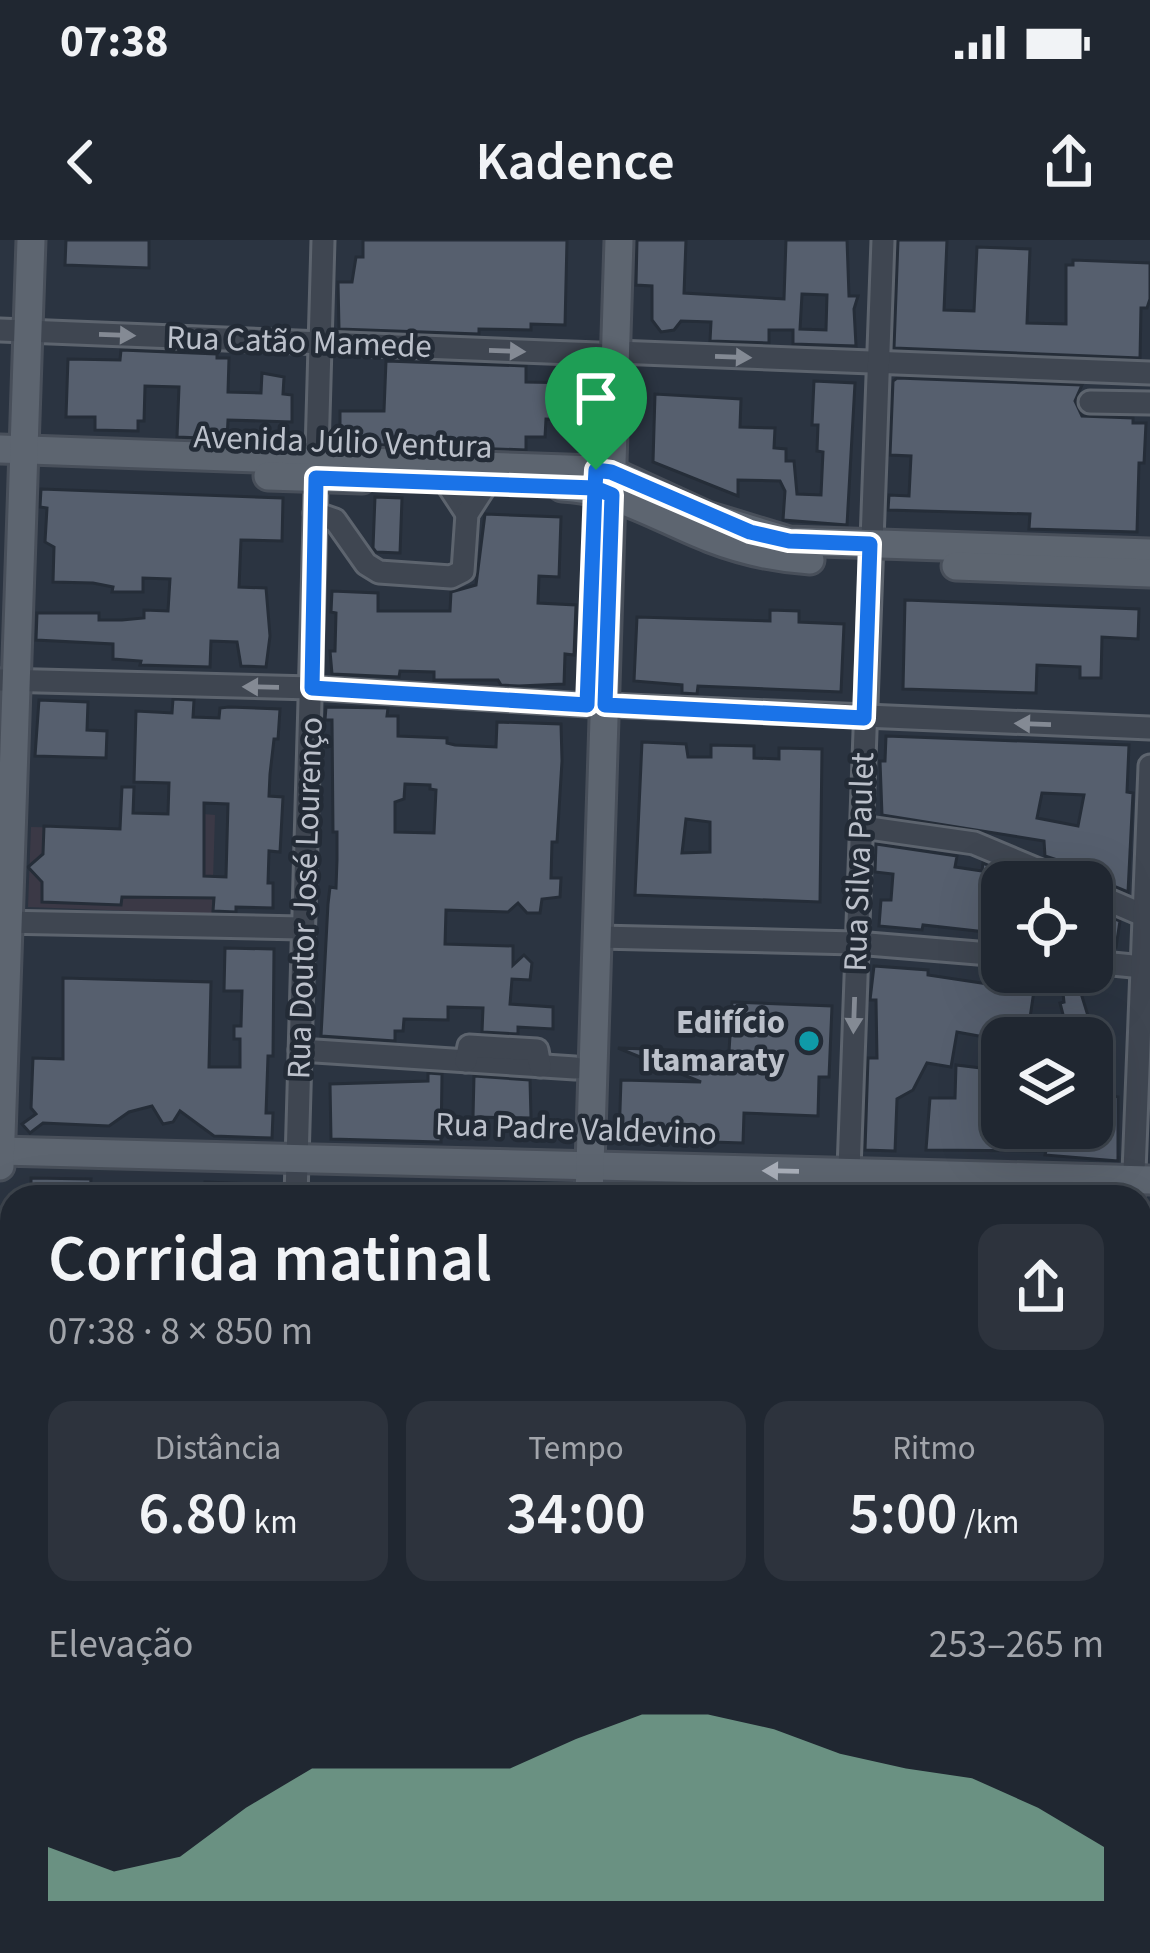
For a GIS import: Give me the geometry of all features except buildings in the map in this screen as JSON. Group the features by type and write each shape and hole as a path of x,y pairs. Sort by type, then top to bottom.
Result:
{"main road":[{"path":"0,1170 14,331 31,240"},
{"path":"587,1185 575,1068 604,481 607,353 602,240"},
{"path":"607,353 619,240"},
{"name":"Avenida Júlio Ventura","path":"12,458 604,481 708,537 772,558 870,553 1150,553"},
{"name":"Avenida Júlio Ventura","path":"316,468 487,484 604,481"},
{"path":"576,1185 582,1167 598,938 596,705 615,597 604,481"},
{"name":"Avenida Júlio Ventura","path":"870,553 1150,573"},
{"name":"Rua Padre Valdevino","path":"0,1151 582,1167 849,1185"}],"street":[{"name":"Rua Doutor José Lourenço","path":"297,1185 323,240"},
{"name":"Rua Silva Paulet","path":"849,1185 883,240"},
{"name":"Rua Catão Mamede","path":"14,331 1150,373"},
{"path":"1090,402 1150,403"},
{"path":"446,482 466,514"},
{"path":"315,513 335,520 366,564 380,572 452,577 463,571 466,514 487,484"},
{"path":"8,681 312,688 864,718 1150,728"},
{"path":"1139,1185 1150,766"},
{"path":"862,827 974,843 1017,861"},
{"path":"1113,902 1148,917"},
{"path":"3,922 302,928"},
{"path":"598,938 856,943 981,953"},
{"path":"1113,964 1143,967"},
{"path":"300,1050 466,1061 470,1046 537,1050 540,1066 575,1068"}],"shaded area":[{"path":"215,815 212,914 28,907 31,827 123,829"}],"place":[{"name":"Edifício Itamaraty","path":"809,1041"}],"route":[{"path":"596,470 595,488 316,478 312,688 587,705 595,488 612,495 605,705 864,718 870,544 789,541 750,532 611,472 596,470"}]}
